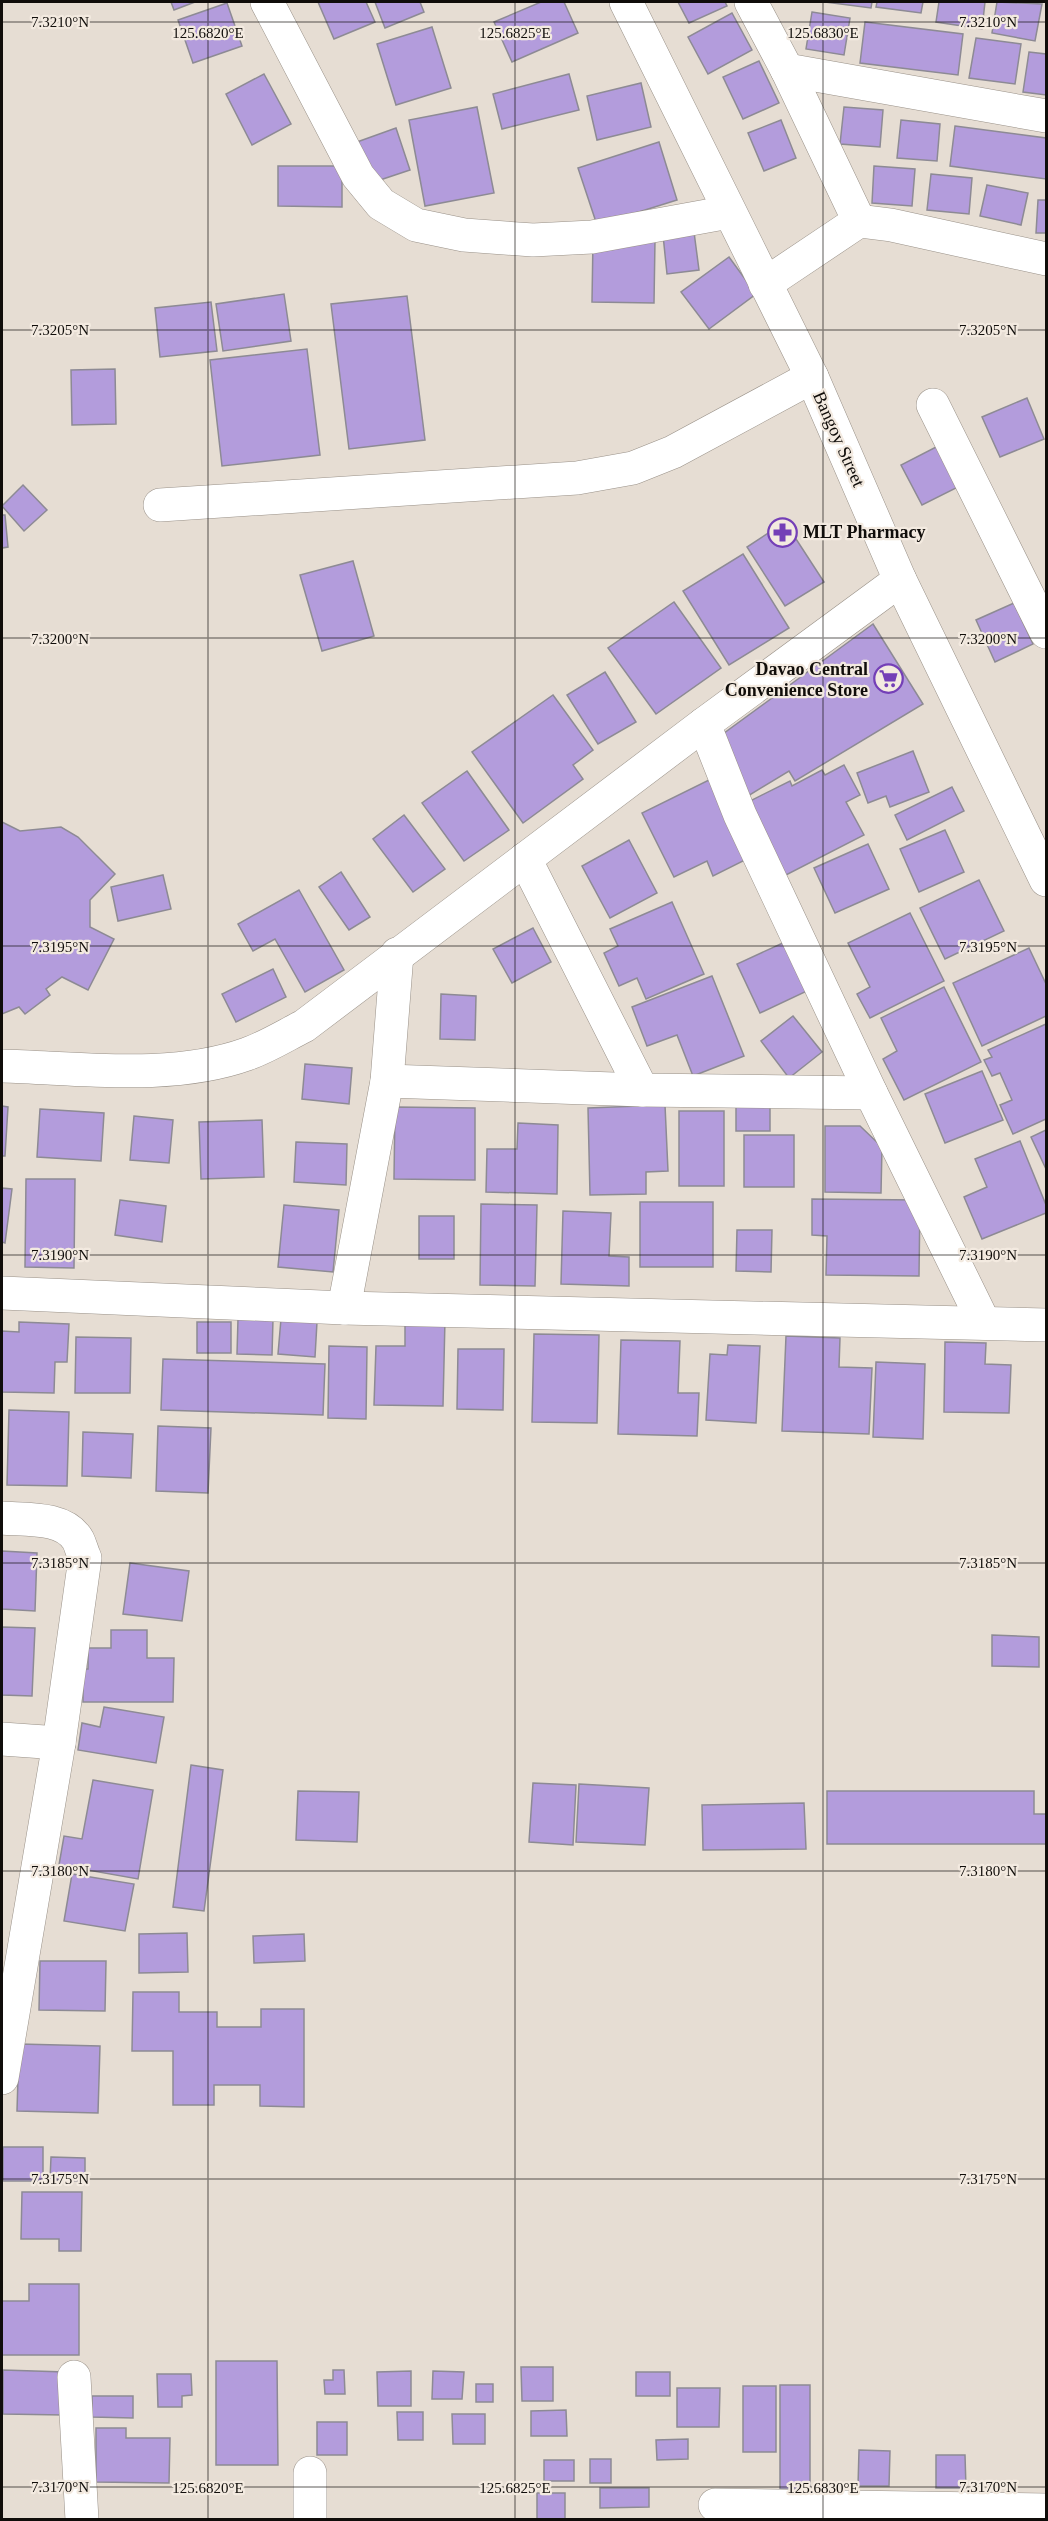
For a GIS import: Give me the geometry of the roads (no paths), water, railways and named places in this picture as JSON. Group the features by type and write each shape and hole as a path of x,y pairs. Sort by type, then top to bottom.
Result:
{"street":[{"path":"267,2 358,176 381,204 416,225 464,235 532,240 592,237 729,212"},
{"name":"Bangoy Street","path":"626,2 812,377 900,580 1043,859"},
{"path":"751,2 787,70 859,220"},
{"path":"787,70 1047,116"},
{"path":"765,284 859,220 1047,259"},
{"path":"160,505 567,479 633,468 673,452 812,377"},
{"path":"933,405 1047,632"},
{"path":"2,1066 103,1070 190,1068 247,1054 304,1026 704,724 900,580"},
{"path":"704,724 741,814 871,1093 984,1323"},
{"path":"525,859 642,1090"},
{"path":"344,1308 387,1081 397,954"},
{"path":"387,1081 642,1090 871,1093"},
{"path":"2,1293 344,1308 1047,1325"},
{"path":"2,1518 43,1521 63,1526 77,1538 85,1558 59,1743 2,2078"},
{"path":"2,1739 59,1743"},
{"path":"74,2377 82,2520"},
{"path":"310,2473 310,2520"},
{"path":"715,2505 757,2512 1047,2510"}],"place":[{"name":"MLT Pharmacy","path":"782,532"},
{"name":"Davao Central Convenience Store","path":"889,679"}]}
